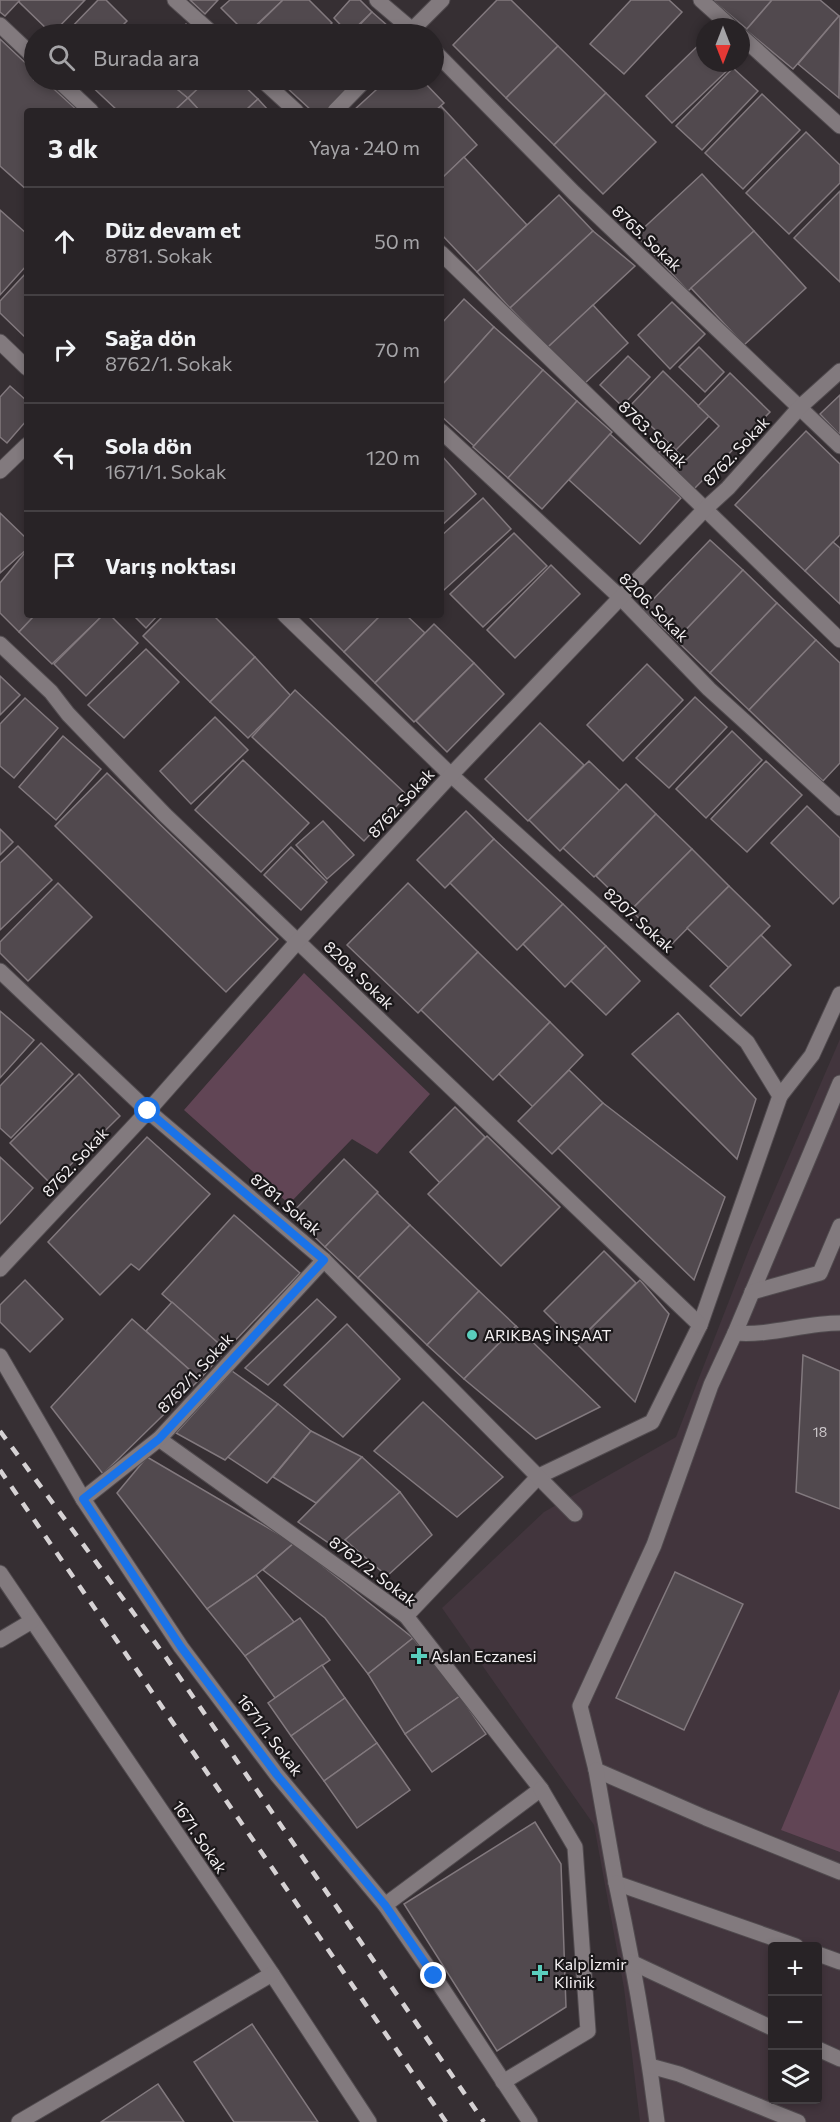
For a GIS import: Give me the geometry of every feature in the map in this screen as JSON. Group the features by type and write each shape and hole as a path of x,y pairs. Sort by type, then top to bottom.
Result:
{"street":[{"path":"175,0 202,24"},
{"path":"377,0 403,24"},
{"path":"421,24 442,0"},
{"path":"701,0 721,18"},
{"path":"0,25 24,48"},
{"path":"750,44 840,126"},
{"name":"8765. Sokak","path":"444,61 574,193 840,446"},
{"path":"69,90 88,108"},
{"path":"273,90 293,108"},
{"path":"338,108 355,90"},
{"name":"8763. Sokak","path":"444,256 840,640"},
{"path":"0,342 24,365"},
{"name":"8762. Sokak","path":"0,1269 148,1111 297,941 451,775 622,599 705,509 728,488 800,407 840,371"},
{"name":"8206. Sokak","path":"444,434 622,599 709,689 840,808"},
{"path":"0,471 24,448"},
{"name":"8207. Sokak","path":"288,618 451,775 747,1042 780,1096"},
{"name":"8208. Sokak","path":"0,644 51,692 165,815 700,1325"},
{"name":"8781. Sokak","path":"0,971 148,1111 324,1260 575,1514"},
{"path":"406,1616 539,1476 652,1422 700,1325 780,1096 812,1055 840,994"},
{"path":"657,2122 627,1931 596,1770 580,1706 654,1545 711,1386 840,1083"},
{"path":"752,1292 820,1273 840,1226"},
{"name":"8762/1. Sokak","path":"83,1499 159,1439 324,1260"},
{"path":"735,1333 763,1334 807,1325 840,1323"},
{"name":"1671/1. Sokak","path":"0,1356 83,1499 181,1647 277,1775 385,1905 530,2122"},
{"name":"8762/2. Sokak","path":"159,1439 406,1616 541,1789 575,1847 588,2031 504,2082"},
{"name":"1671. Sokak","path":"0,1573 272,1974 369,2122"},
{"path":"0,1640 32,1621"},
{"path":"596,1770 706,1818 840,1872"},
{"path":"385,1905 541,1789"},
{"path":"616,1883 782,1942"},
{"path":"822,1955 840,1962"},
{"path":"631,1962 768,2026"},
{"path":"19,2122 272,1974"},
{"path":"820,2050 840,2059"},
{"path":"650,2066 679,2074 798,2122"}],"shaded area":[{"path":"304,973 430,1094 377,1154 352,1139 289,1204 184,1110"},
{"path":"840,1039 840,2122 640,2122 624,1988 594,1825 442,1608 544,1512 676,1437 750,1247"},
{"path":"840,1689 840,1852 781,1830"}],"building":[{"path":"0,0 20,0 5,16 0,12"},
{"path":"20,0 85,0 62,24 42,24 19,2"},
{"path":"98,0 106,0 127,21 124,24 75,24"},
{"path":"190,0 218,0 205,14"},
{"path":"230,0 283,0 258,24 237,24 221,8"},
{"path":"283,0 309,0 332,23 331,24 258,24"},
{"path":"350,0 360,0 372,12 359,24 340,24 334,18"},
{"path":"497,0 511,0 558,46 506,98 453,45"},
{"path":"631,0 669,0 682,12 624,74 590,44"},
{"path":"712,0 772,0 750,26 750,18 734,18"},
{"path":"772,0 820,0 839,16 793,69 750,33 750,25"},
{"path":"372,12 386,24 361,24"},
{"path":"840,17 839,98 798,64"},
{"path":"0,39 24,62 24,90 55,90 75,108 24,108 24,187 0,166"},
{"path":"558,46 606,93 554,145 506,98"},
{"path":"696,48 696,72 726,72 672,123 646,96"},
{"path":"729,72 737,72 758,91 702,150 676,126"},
{"path":"96,90 178,90 188,98 177,108 115,108"},
{"path":"178,90 196,90 188,98"},
{"path":"196,90 249,90 258,99 248,108 197,108 188,98"},
{"path":"289,90 346,90 329,108 309,108"},
{"path":"376,90 432,90 444,103 438,108 356,108"},
{"path":"606,93 656,142 603,194 554,145"},
{"path":"762,94 800,130 743,189 705,153"},
{"path":"188,98 197,108 177,108"},
{"path":"258,99 266,108 248,108"},
{"path":"444,109 477,145 444,176"},
{"path":"806,132 840,165 840,183 789,234 746,193"},
{"path":"464,157 527,225 477,272 444,237 444,176"},
{"path":"702,174 754,231 688,291 636,235"},
{"path":"840,191 840,282 794,238"},
{"path":"559,195 593,231 510,308 477,272"},
{"path":"0,210 24,231 24,268 0,295"},
{"path":"593,231 635,266 548,347 510,308"},
{"path":"754,231 806,288 744,345 691,288"},
{"path":"24,275 24,336 0,313 0,301"},
{"path":"464,299 494,327 444,383 444,321"},
{"path":"672,302 705,334 670,369 638,335"},
{"path":"593,305 628,343 583,385 548,347"},
{"path":"494,327 543,370 474,446 444,419 444,383"},
{"path":"699,347 724,372 705,392 679,367"},
{"path":"628,356 650,377 622,406 600,385"},
{"path":"543,370 577,401 508,478 473,447"},
{"path":"663,371 709,416 676,450 630,406"},
{"path":"730,373 770,412 693,490 656,455 668,443 686,460 719,426 698,406"},
{"path":"10,386 24,398 24,423 7,443 0,437 0,397"},
{"path":"840,395 840,435 820,414"},
{"path":"577,401 612,432 542,509 508,478"},
{"path":"806,431 840,464 840,535 805,571 735,505"},
{"path":"610,434 681,498 640,544 569,480"},
{"path":"444,458 476,494 444,523"},
{"path":"483,498 511,529 444,590 444,533"},
{"path":"0,513 24,536 24,552 0,573"},
{"path":"514,533 547,566 483,627 450,594"},
{"path":"710,540 743,570 676,640 643,610"},
{"path":"833,542 840,548 840,604 805,571"},
{"path":"24,554 24,618 32,618 19,632 0,613 0,583"},
{"path":"551,565 580,594 515,658 487,630"},
{"path":"743,570 777,603 710,673 676,640"},
{"path":"777,603 816,640 749,710 710,673"},
{"path":"32,618 100,618 52,664 19,632"},
{"path":"100,618 113,618 138,643 86,696 54,664"},
{"path":"136,618 155,618 146,628"},
{"path":"161,618 216,618 255,657 210,702 143,636"},
{"path":"310,618 378,618 344,652"},
{"path":"378,618 409,618 425,633 375,683 344,652"},
{"path":"434,624 474,663 414,722 375,683"},
{"path":"816,640 840,663 840,763 823,781 749,710"},
{"path":"146,649 179,682 124,738 88,705"},
{"path":"255,657 291,696 248,738 210,702"},
{"path":"474,663 504,694 447,752 416,721"},
{"path":"647,664 683,700 623,761 587,725"},
{"path":"0,676 20,695 0,715"},
{"path":"295,690 407,795 364,841 252,737"},
{"path":"695,697 727,727 669,788 636,758"},
{"path":"25,698 58,728 14,778 0,766 0,724"},
{"path":"215,717 248,750 191,804 160,771"},
{"path":"540,723 584,765 528,821 485,779"},
{"path":"732,731 762,760 706,818 676,789"},
{"path":"63,736 101,769 56,820 19,787"},
{"path":"243,760 309,823 261,872 195,810"},
{"path":"589,761 620,791 560,851 529,820"},
{"path":"766,761 802,795 747,852 711,819"},
{"path":"107,773 278,939 226,992 55,826"},
{"path":"626,784 656,814 594,877 563,848"},
{"path":"807,806 840,838 840,897 833,904 771,843"},
{"path":"466,811 494,839 445,888 417,860"},
{"path":"656,814 692,849 631,910 596,876"},
{"path":"323,821 354,855 327,879 296,845"},
{"path":"0,829 13,842 0,855"},
{"path":"494,839 563,904 517,950 450,883"},
{"path":"18,846 52,880 0,930 0,863"},
{"path":"291,847 327,882 301,910 264,875"},
{"path":"692,849 729,886 668,948 631,910"},
{"path":"58,883 92,917 28,981 0,953 0,942"},
{"path":"408,883 478,952 418,1013 347,945"},
{"path":"729,886 770,926 729,968 687,928"},
{"path":"563,904 606,946 565,987 523,944"},
{"path":"761,935 791,965 741,1016 710,986"},
{"path":"606,946 640,981 606,1015 571,981"},
{"path":"478,952 550,1022 493,1080 421,1010"},
{"path":"0,1011 34,1040 0,1078"},
{"path":"678,1013 756,1099 737,1159 632,1054"},
{"path":"550,1022 583,1055 533,1107 499,1074"},
{"path":"41,1043 73,1074 11,1138 0,1128 0,1086"},
{"path":"569,1070 603,1103 552,1154 518,1121"},
{"path":"79,1074 120,1116 51,1184 10,1143"},
{"path":"603,1103 725,1197 694,1280 558,1148"},
{"path":"455,1107 485,1137 440,1183 410,1152"},
{"path":"487,1136 560,1207 501,1266 428,1194"},
{"path":"147,1137 210,1194 139,1270 131,1264 100,1295 48,1242"},
{"path":"0,1157 33,1188 0,1224"},
{"path":"344,1159 378,1192 325,1247 291,1214"},
{"path":"377,1193 410,1225 358,1278 325,1247"},
{"path":"234,1215 300,1273 226,1350 162,1294"},
{"path":"410,1225 479,1291 427,1345 358,1278"},
{"path":"604,1251 636,1283 576,1343 544,1311"},
{"path":"25,1280 63,1319 30,1352 0,1322 0,1305"},
{"path":"640,1280 669,1314 635,1402 576,1343"},
{"name":"ARIKBAŞ İNŞAAT","path":"479,1291 516,1326 464,1379 427,1345"},
{"path":"317,1299 336,1317 268,1385 245,1368"},
{"path":"172,1302 226,1350 200,1379 146,1331"},
{"path":"132,1319 200,1379 103,1474 51,1407"},
{"path":"347,1324 400,1379 343,1437 284,1385"},
{"path":"516,1326 600,1407 536,1439 464,1379"},
{"path":"803,1355 840,1371 840,1509 796,1492"},
{"path":"232,1371 278,1404 225,1460 176,1433"},
{"path":"423,1402 503,1477 457,1517 374,1451"},
{"path":"278,1404 311,1431 267,1483 228,1457"},
{"path":"311,1431 362,1457 316,1503 273,1477"},
{"path":"147,1457 294,1543 256,1575 207,1609 117,1493"},
{"path":"362,1457 400,1492 336,1548 298,1522"},
{"path":"400,1492 432,1535 387,1576 345,1540"},
{"path":"294,1543 413,1638 368,1674 325,1618 263,1570"},
{"path":"675,1572 743,1604 684,1730 616,1698"},
{"path":"256,1575 294,1622 245,1656 207,1609"},
{"path":"300,1618 330,1660 275,1698 245,1656"},
{"path":"413,1638 460,1696 405,1734 368,1674"},
{"path":"322,1665 345,1698 291,1736 268,1703"},
{"path":"460,1696 486,1734 432,1772 405,1734"},
{"path":"345,1698 377,1743 324,1781 291,1736"},
{"path":"377,1743 410,1790 357,1828 324,1781"},
{"path":"535,1822 561,1864 566,2007 497,2051 404,1904"},
{"path":"252,2024 318,2122 234,2122 194,2062"},
{"path":"158,2084 184,2122 101,2122"}],"railway":[{"path":"0,1431 165,1656 484,2122"},
{"path":"0,1470 446,2122"}],"place":[{"name":"ARIKBAŞ İNŞAAT","path":"472,1335"},
{"name":"Aslan Eczanesi","path":"419,1656"},
{"name":"Kalp İzmir Klinik","path":"540,1973"}],"route":[{"path":"148,1111 324,1260 159,1439 83,1499 181,1647 277,1775 385,1905 434,1976"}]}
